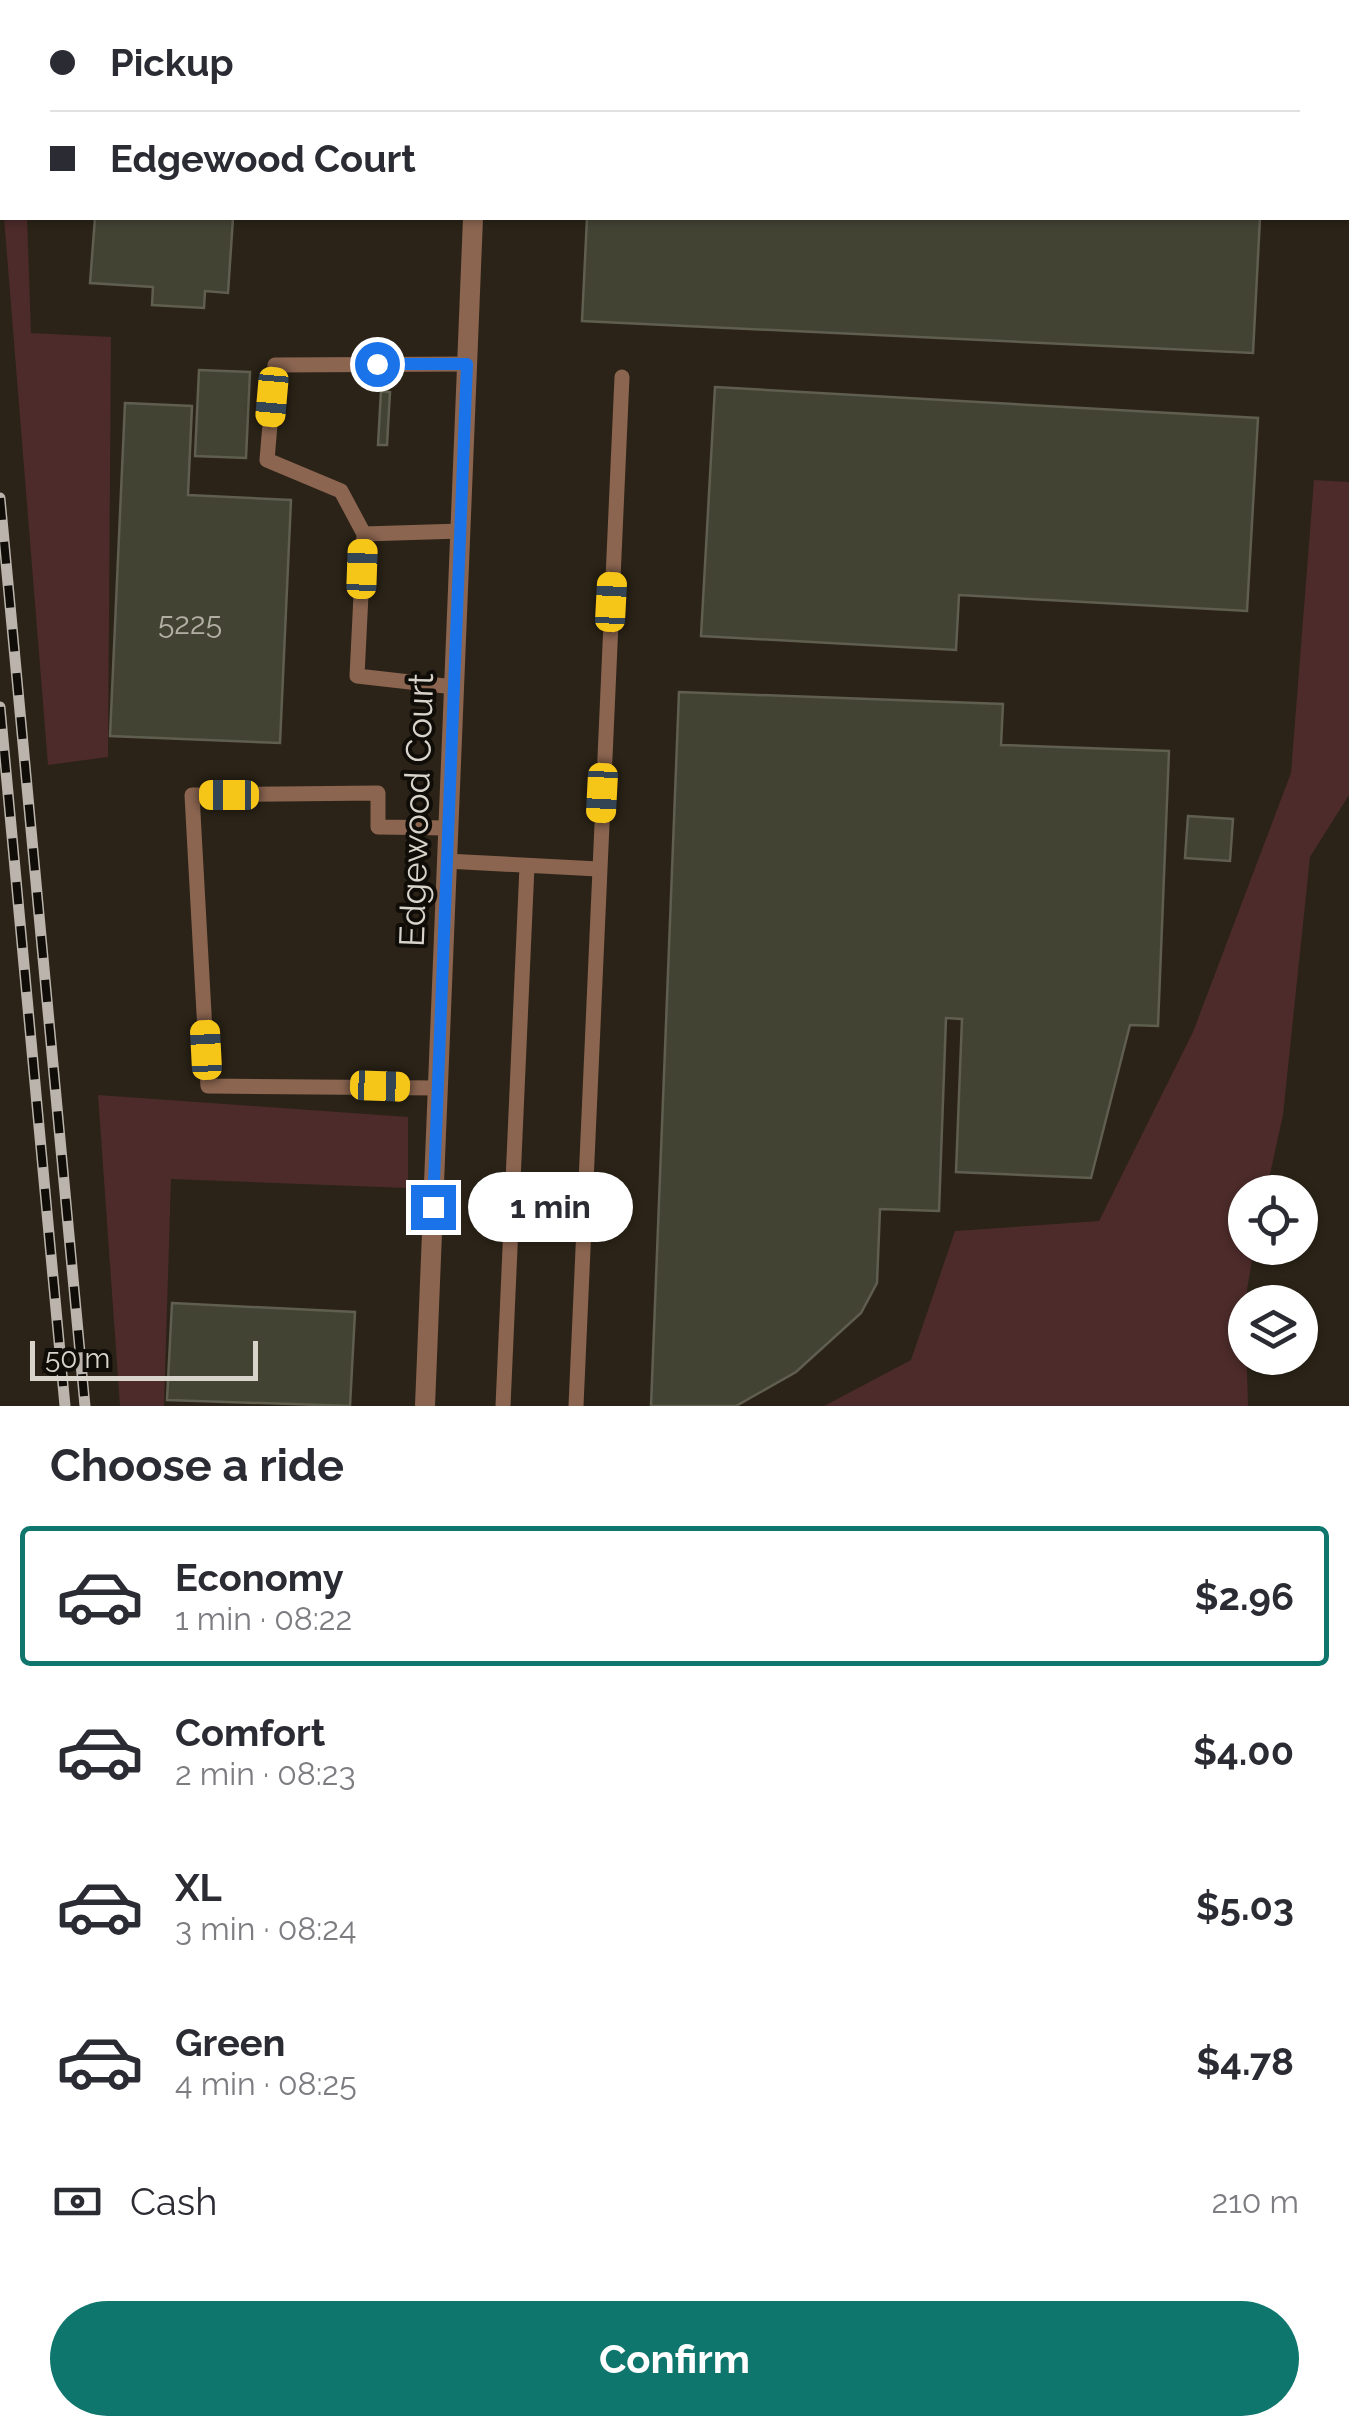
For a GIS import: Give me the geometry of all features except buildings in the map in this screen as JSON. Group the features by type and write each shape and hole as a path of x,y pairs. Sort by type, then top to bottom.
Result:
{"street":[{"name":"Edgewood Court","path":"424,1406 473,220"}],"lane":[{"path":"454,687 357,676 364,534 342,491 266,460 274,366 467,364"},
{"path":"576,1406 622,376"},
{"path":"364,534 460,531"},
{"path":"438,1088 208,1086 192,795 378,794 378,827 448,828"},
{"path":"446,861 598,869"},
{"path":"503,1406 527,866"}],"shaded area":[{"path":"4,220 27,220 31,333 111,337 108,757 48,765"},
{"path":"1314,480 1349,482 1349,795 1310,857 1283,1115 1270,1175 1228,1175 1228,1265 1251,1265 1248,1285 1228,1285 1228,1375 1247,1375 1248,1406 824,1406 911,1360 955,1231 1099,1221 1193,1032 1291,773"},
{"path":"98,1095 408,1117 408,1188 171,1179 164,1406 120,1406"}],"railway":[{"path":"0,498 85,1406"},
{"path":"0,707 65,1406"}],"route":[{"path":"377,364 467,364 433,1207"}]}
